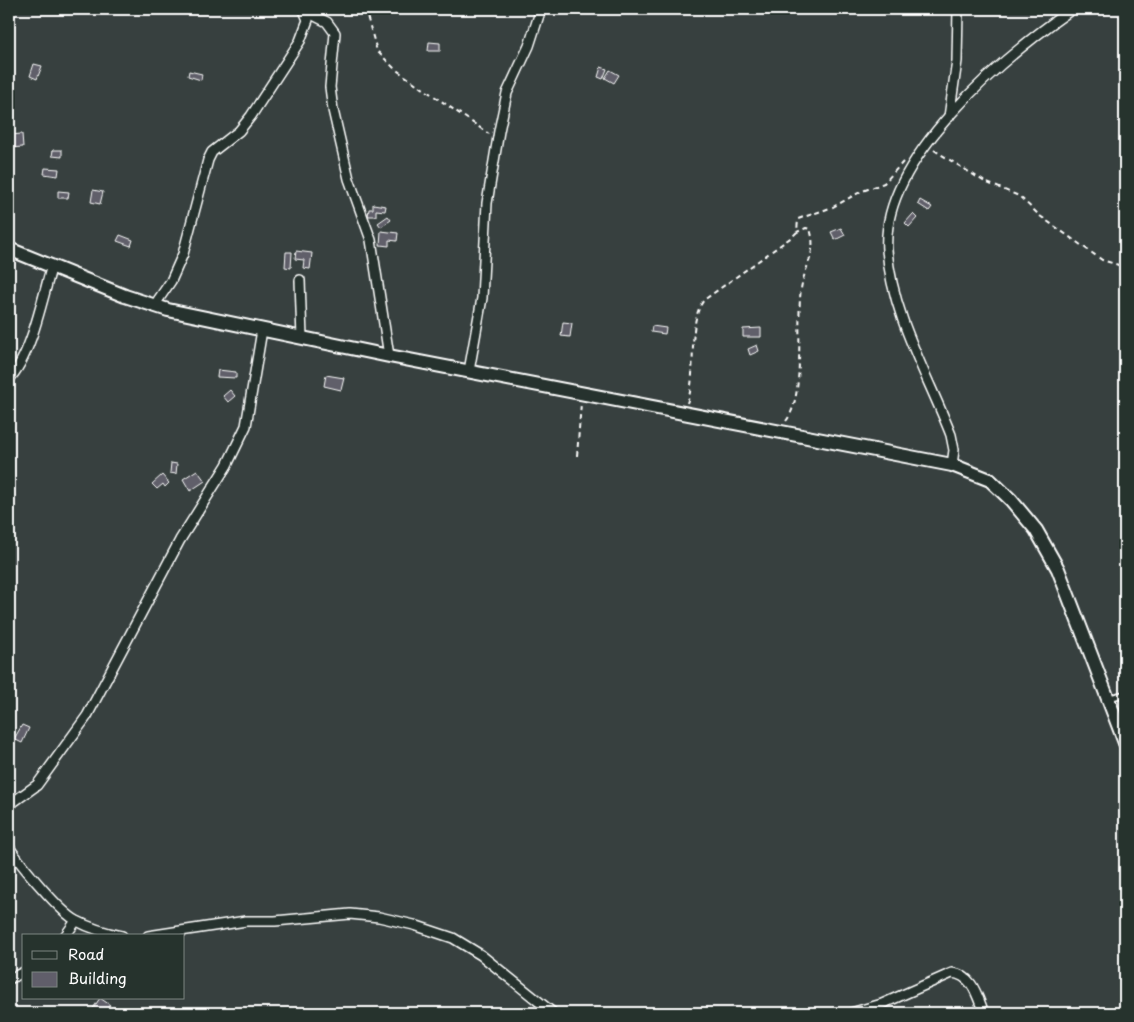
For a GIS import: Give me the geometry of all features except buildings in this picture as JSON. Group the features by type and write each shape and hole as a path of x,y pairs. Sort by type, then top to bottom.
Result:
{"main road":[{"path":"9,249 154,306 389,356 952,465 990,480 1011,500 1036,530 1058,569 1125,743"}],"street":[{"path":"469,371 482,298 487,203 497,139 507,93 529,46 541,9"},
{"path":"948,118 957,61 958,9"},
{"path":"952,465 954,450 951,435 905,324 893,287 887,249 890,216 902,184 926,145 948,118 1026,41 1072,9"},
{"path":"154,306 171,281 183,254 208,160 212,152 239,131 251,116 300,41 308,20 304,10"},
{"path":"304,10 327,22 335,34 330,87 332,110 350,179 371,240 389,356"},
{"path":"9,378 14,374 27,350 52,265"},
{"path":"300,280 302,338"},
{"path":"9,805 38,785 87,716 180,540 227,465 246,426 262,330"},
{"path":"9,847 18,862 64,911 76,921 116,934"},
{"path":"161,934 246,921 350,914 379,917 414,925 453,938 481,955 553,1013"},
{"path":"66,934 76,921"},
{"path":"9,979 22,973"},
{"path":"851,1013 882,1004 952,973 964,975 970,982 984,1013"}],"lane":[{"path":"1108,698 1125,694"}],"path":[{"path":"365,9 377,51 395,69 442,104 497,139"},
{"path":"926,145 978,178 1019,196 1040,216 1102,260 1125,267"},
{"path":"797,232 798,219 833,207 860,192 884,182 903,162 917,159"},
{"path":"684,413 692,389 697,308 714,292 797,232 806,228 810,230 812,253 801,288 794,406 792,414 779,432"},
{"path":"577,456 582,393"},
{"path":"9,728 17,729"}]}
